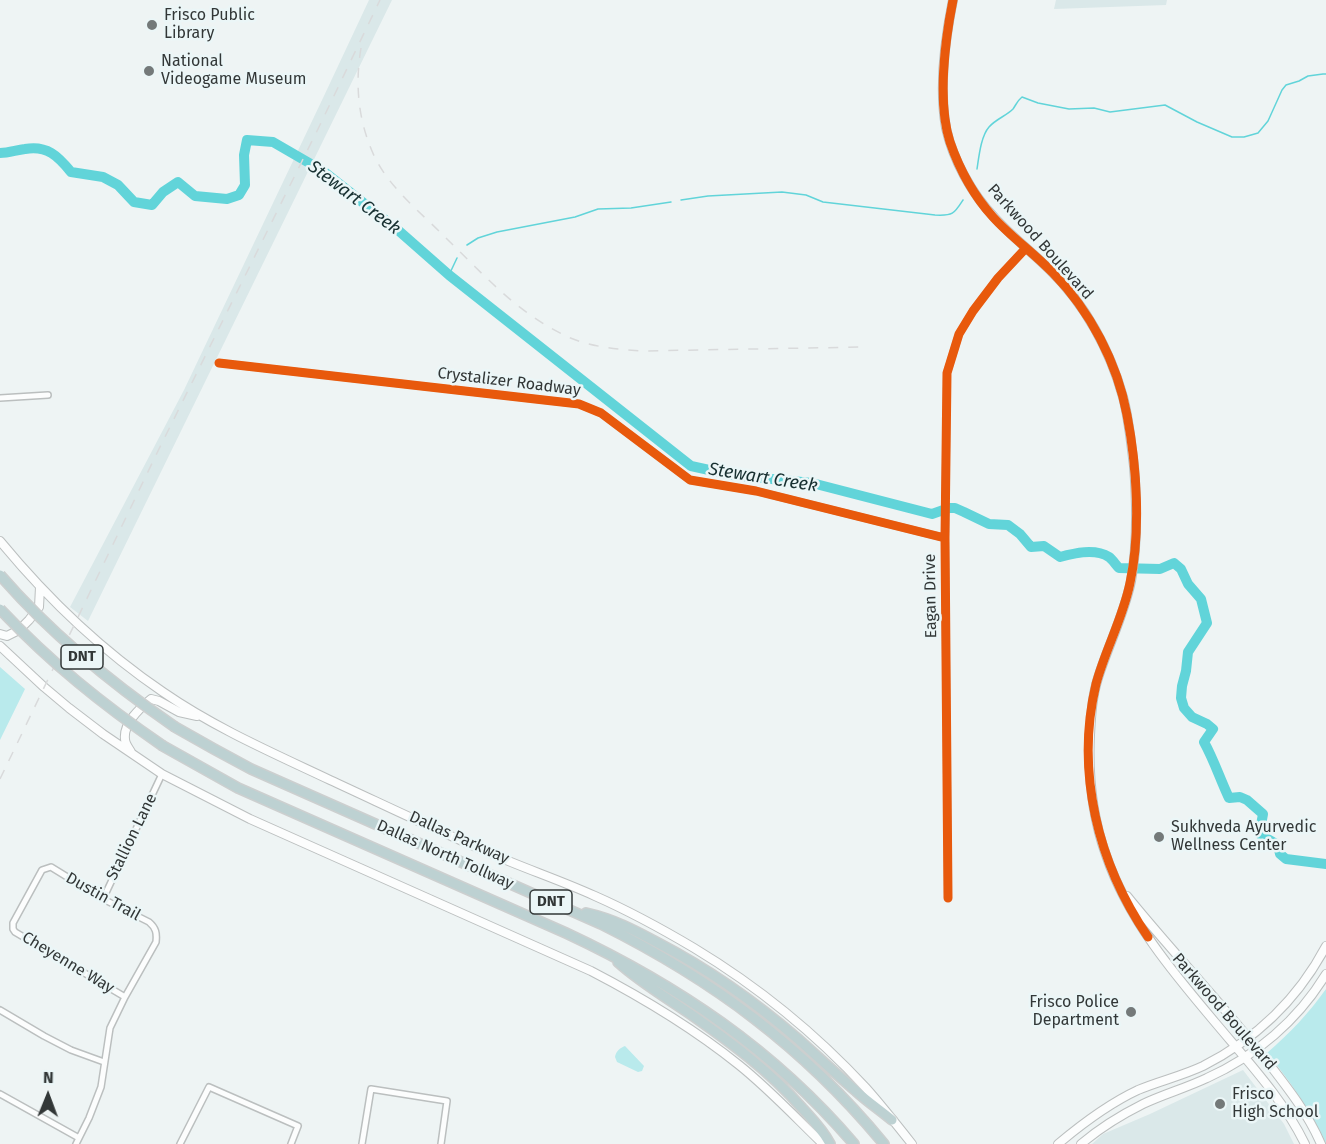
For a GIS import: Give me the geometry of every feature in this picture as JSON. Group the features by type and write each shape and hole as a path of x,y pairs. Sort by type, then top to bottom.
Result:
{"highway":[{"name":"Dallas North Tollway","path":"0,575 74,650 133,698 175,727 251,769 601,924 658,954 713,988 750,1014 818,1072 884,1144"},
{"name":"Dallas North Tollway","path":"0,609 52,661 86,690 163,746 238,788 607,952 682,995 718,1019 786,1074 854,1144"},
{"path":"566,908 605,917 687,958 716,976 764,1011 858,1094 892,1120"},
{"path":"607,952 636,978 751,1059 791,1095 824,1133 830,1144"}],"main road":[{"name":"Parkwood Boulevard","path":"953,0 947,28 944,64 945,113 950,141 964,173 992,216 1052,272 1077,302 1100,338 1117,376 1131,438 1137,520 1131,582 1097,683 1091,710 1090,787 1106,857 1133,914 1148,937 1178,978 1278,1099 1304,1141"},
{"name":"Dallas Parkway","path":"0,541 40,587 76,623 111,653 204,718 251,743 488,853 594,895 694,948 752,987 809,1033 866,1088 912,1144"},
{"path":"0,634 7,636 19,630 29,620 39,607 40,587"},
{"path":"0,646 69,708 162,774 250,819 591,971 630,991 668,1014 739,1065 823,1144"},
{"path":"134,756 124,737 139,708 151,699 179,712 204,718"},
{"name":"Parkwood Boulevard","path":"1119,885 1155,931 1249,1037 1293,1093 1321,1144"},
{"path":"1058,1144 1095,1114 1138,1090 1201,1066 1260,1029 1289,1002 1312,971 1326,946"},
{"path":"1082,1144 1118,1117 1207,1078 1258,1049 1302,1007 1326,974"},
{"path":"1081,1125 1090,1137"},
{"path":"1304,1141 1316,1132"}],"street":[{"name":"Eagan Drive","path":"948,898 946,382 949,363 959,334 977,305 998,278 1026,248"},
{"name":"Crystalizer Roadway","path":"219,363 579,404 602,413 690,480 756,491 945,538"},
{"path":"0,398 48,395"},
{"name":"Stallion Lane","path":"103,899 162,774"},
{"name":"Dustin Trail","path":"13,929 13,923 42,870 46,867 51,867 103,899 149,922 156,931 156,942 125,997"},
{"name":"Cheyenne Way","path":"13,929 125,997"},
{"path":"0,1095 78,1141 101,1087 110,1028 125,997"},
{"path":"0,1010 71,1050 104,1062"},
{"path":"180,1144 209,1086 298,1126 291,1144"},
{"path":"362,1144 371,1089 447,1101 441,1144"}],"shaded area":[{"path":"369,0 392,0 88,621 70,607 184,390"},
{"path":"1056,0 1167,0 1166,5 1054,9"},
{"path":"0,667 25,689 0,740"},
{"path":"1326,989 1326,1143 1299,1096 1267,1053 1298,1023"},
{"path":"625,1046 644,1066 642,1071 638,1072 617,1062 616,1053"},
{"name":"Frisco High School","path":"1243,1070 1284,1124 1294,1144 1092,1144 1103,1134"}],"waterway":[{"path":"977,169 986,131 1013,109 1022,97 1038,103 1069,109 1094,108 1110,112 1165,105 1232,137 1244,137 1258,133 1268,121 1286,85 1308,76 1326,74"},
{"name":"Stewart Creek","path":"0,153 33,148 46,150 57,157 71,172 103,177 118,185 134,202 152,205 163,192 178,182 195,196 227,199 239,195 245,185 244,155 247,140 273,142 323,171 399,231 449,275 691,466 732,475 812,483 932,514 955,508 989,524 1008,525 1031,547 1044,546 1060,557 1091,552 1103,554 1119,568 1160,569 1174,563 1181,569 1188,584 1201,599 1207,623 1188,652 1181,698 1184,708 1192,717 1213,729 1204,742 1229,798 1240,797 1247,800 1263,814 1261,835 1278,845 1280,854 1286,859 1326,864"},
{"path":"681,200 708,196 782,192 806,195 823,202 935,215 952,213 963,200"},
{"path":"467,245 478,238 497,232 575,217 598,209 631,208 671,202"},
{"path":"449,275 457,258"}],"railway":[{"path":"0,779 157,453 380,0"},
{"path":"361,48 358,75 361,113 367,139 385,175 403,196 485,276 513,302 545,325 591,345 642,351 863,347"}],"cycle path":[{"path":"953,0 947,33 943,90 946,126 954,152 968,181 986,209 1053,273 1079,304 1109,357 1127,415 1135,477 1136,542 1130,583 1123,609 1096,684 1090,717 1088,750 1095,816 1104,848 1116,879 1148,937"},
{"path":"948,898 945,538 947,373 959,334 973,311 998,278 1026,248"},
{"path":"219,363 579,404 601,413 690,480 756,491 945,538"}],"place":[{"name":"Frisco Public Library","path":"152,25"},
{"name":"National Videogame Museum","path":"149,71"},
{"name":"Sukhveda Ayurvedic Wellness Center","path":"1159,837"},
{"name":"Frisco Police Department","path":"1131,1012"},
{"name":"Frisco High School","path":"1220,1104"}]}
